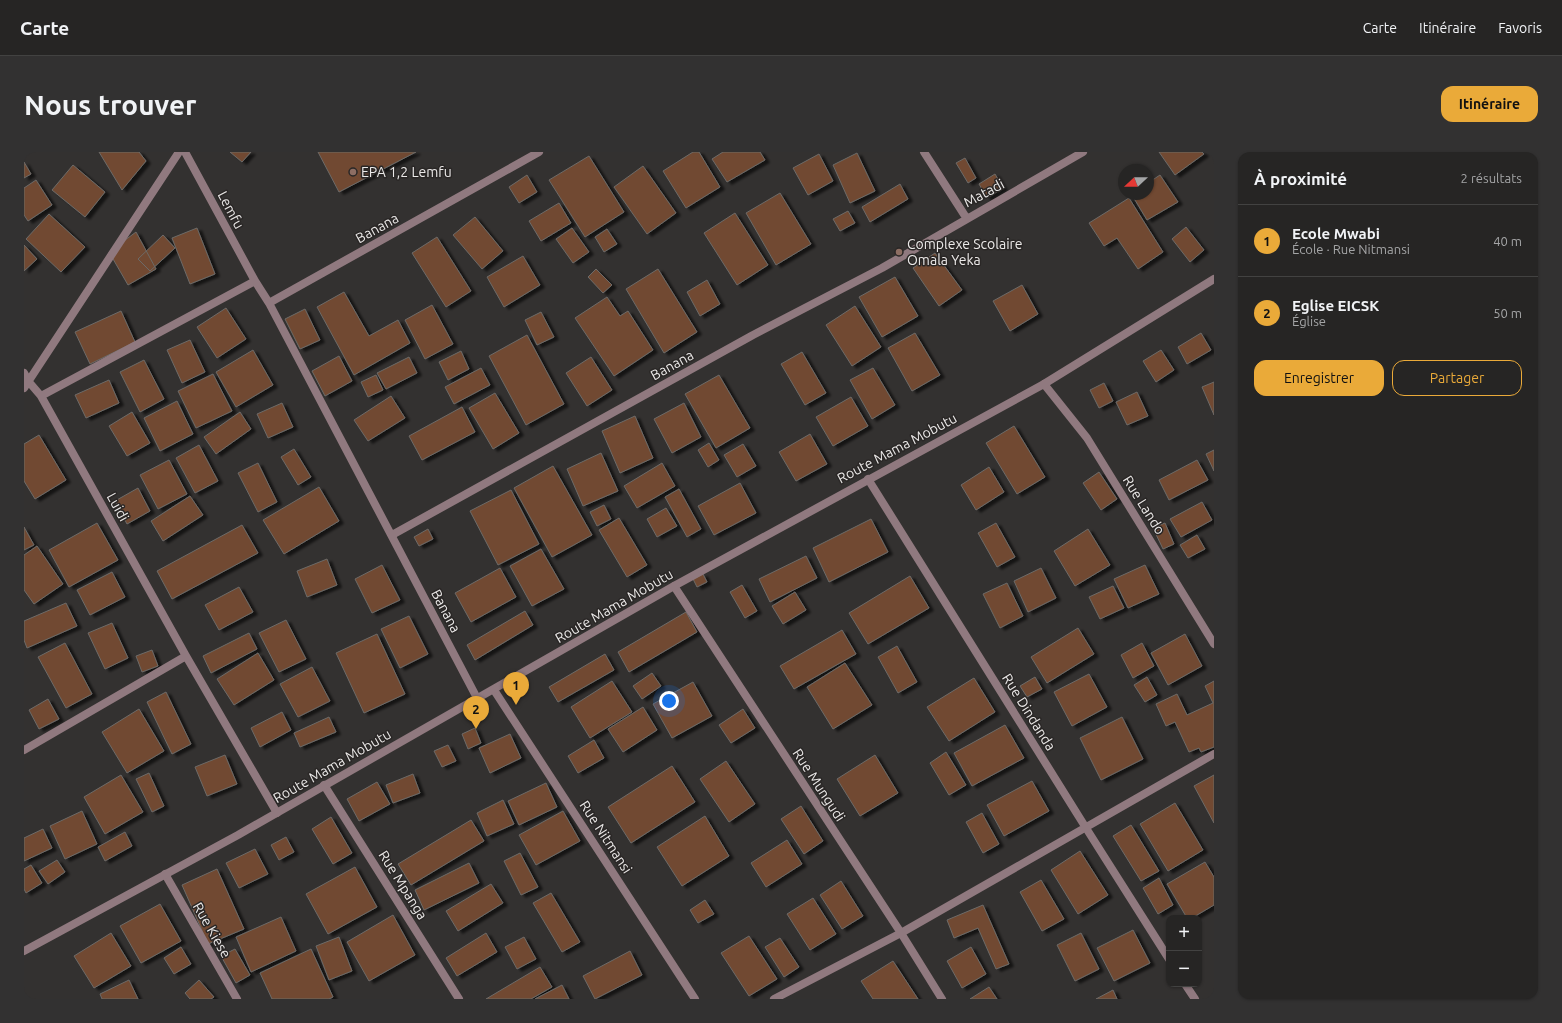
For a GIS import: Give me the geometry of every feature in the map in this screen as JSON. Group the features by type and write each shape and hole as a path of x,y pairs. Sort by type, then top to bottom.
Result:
{"street":[{"path":"27,385 179,152"},
{"name":"Lemfu","path":"185,152 255,281"},
{"name":"Banana","path":"269,303 539,152"},
{"name":"Matadi","path":"924,152 967,220 1083,152"},
{"name":"Banana","path":"392,535 753,335 882,268 967,220"},
{"name":"Route Mama Mobutu","path":"24,951 277,813 674,586 1044,384 1214,279"},
{"path":"41,396 255,281"},
{"name":"Banana","path":"255,281 269,303 477,698"},
{"name":"Luidi","path":"24,373 27,385 41,396 186,656 277,813"},
{"name":"Rue Lando","path":"1044,384 1087,438 1214,644"},
{"name":"Rue Dindanda","path":"868,479 1166,954"},
{"name":"Rue Mungudi","path":"674,586 942,999"},
{"path":"24,750 186,656"},
{"name":"Rue Nitmansi","path":"494,690 695,999"},
{"path":"774,999 900,933 1214,754"},
{"name":"Rue Mpanga","path":"324,785 459,999"},
{"name":"Rue Kiese","path":"165,874 236,999"},
{"path":"1187,987 1195,999"}],"building":[{"path":"99,152 139,152 146,161 122,190"},
{"path":"230,152 251,152 242,162"},
{"name":"EPA 1,2 Lemfu","path":"318,152 416,152 339,192"},
{"path":"693,152 699,152 720,187 686,208 663,171"},
{"path":"723,152 760,152 765,160 727,182 712,159"},
{"path":"1159,152 1202,152 1204,154 1175,175"},
{"path":"857,153 875,191 850,203 833,165"},
{"path":"819,154 833,181 808,195 793,168"},
{"path":"589,156 624,212 585,237 549,180"},
{"path":"965,158 976,178 968,183 956,163"},
{"path":"24,162 31,174 24,178"},
{"path":"73,165 105,192 85,217 52,190"},
{"path":"643,166 676,213 647,234 614,187"},
{"path":"995,174 1003,188 987,198 979,184"},
{"path":"527,175 537,192 519,203 509,187"},
{"path":"1160,175 1178,202 1147,220 1135,200 1154,200 1154,179"},
{"path":"36,180 52,205 28,221 24,215 24,188"},
{"path":"900,184 908,199 870,222 862,207"},
{"path":"780,193 811,244 776,265 746,213"},
{"path":"1126,200 1130,200 1163,252 1138,269 1117,238 1104,246 1089,223"},
{"path":"559,203 571,223 541,241 529,221"},
{"path":"848,211 855,223 840,231 833,219"},
{"path":"735,213 768,265 737,285 704,233"},
{"path":"49,214 85,247 61,272 26,239"},
{"path":"475,217 503,251 482,269 453,235"},
{"path":"1186,227 1204,250 1190,262 1172,239"},
{"path":"197,228 215,274 190,284 172,238"},
{"path":"572,228 589,252 573,263 556,239"},
{"path":"607,229 617,244 604,252 595,237"},
{"path":"136,232 156,269 128,285 109,252"},
{"path":"163,235 175,248 150,271 138,259"},
{"path":"437,237 471,291 446,307 412,253"},
{"path":"24,245 37,259 24,271"},
{"path":"935,253 962,290 939,306 913,268"},
{"path":"523,256 540,285 504,307 487,277"},
{"path":"596,269 612,285 603,293 588,277"},
{"path":"658,269 697,332 664,353 626,289"},
{"path":"895,277 918,316 882,337 859,297"},
{"path":"707,280 720,304 700,316 687,292"},
{"path":"1022,285 1038,314 1010,331 993,301"},
{"path":"344,292 369,336 398,320 410,343 354,375 317,307"},
{"path":"607,297 620,316 628,311 653,350 614,376 575,318"},
{"path":"432,305 453,344 425,359 405,320"},
{"path":"855,306 881,347 852,366 826,325"},
{"path":"226,308 246,339 217,358 197,327"},
{"path":"305,309 320,340 300,349 285,319"},
{"path":"121,311 135,342 90,364 75,332"},
{"path":"541,312 554,337 537,345 525,320"},
{"path":"915,333 940,375 912,391 888,348"},
{"path":"1201,333 1211,350 1187,364 1178,347"},
{"path":"527,335 564,404 526,425 489,356"},
{"path":"190,340 205,372 182,383 167,350"},
{"path":"253,350 273,385 236,407 216,372"},
{"path":"1161,350 1174,370 1156,382 1143,361"},
{"path":"461,351 469,369 448,380 439,362"},
{"path":"802,352 826,393 805,405 781,364"},
{"path":"339,356 352,381 325,396 312,371"},
{"path":"409,357 417,373 386,389 377,373"},
{"path":"591,357 612,390 587,406 566,373"},
{"path":"144,360 164,399 140,412 120,372"},
{"path":"481,368 490,385 454,404 445,387"},
{"path":"873,368 895,405 872,419 850,380"},
{"path":"213,374 232,411 196,428 178,391"},
{"path":"376,375 383,390 368,397 361,382"},
{"path":"719,375 750,428 716,448 685,394"},
{"path":"109,380 119,403 86,418 75,395"},
{"path":"1214,382 1214,415 1202,387"},
{"path":"1104,383 1113,401 1099,408 1090,390"},
{"path":"1137,392 1148,416 1127,425 1116,402"},
{"path":"495,393 519,433 493,449 469,408"},
{"path":"391,396 405,418 368,441 354,420"},
{"path":"851,397 868,426 833,446 816,417"},
{"path":"177,401 193,434 160,451 144,418"},
{"path":"282,403 293,427 268,438 257,414"},
{"path":"684,403 701,437 672,453 654,419"},
{"path":"462,407 475,432 422,460 409,436"},
{"path":"132,412 150,443 127,456 109,426"},
{"path":"240,412 251,429 216,454 204,437"},
{"path":"635,416 653,458 620,473 602,431"},
{"path":"1014,426 1045,477 1017,494 986,443"},
{"path":"810,434 827,464 796,481 779,452"},
{"path":"39,435 66,480 35,499 24,481 24,444"},
{"path":"709,443 719,460 708,467 698,450"},
{"path":"743,444 756,466 737,477 724,455"},
{"path":"199,445 218,481 195,493 176,458"},
{"path":"294,449 311,477 298,485 281,457"},
{"path":"1214,450 1214,471 1206,454"},
{"path":"601,453 618,491 583,506 567,469"},
{"path":"169,460 187,494 158,509 140,475"},
{"path":"1197,460 1208,480 1169,500 1159,480"},
{"path":"258,463 277,502 258,512 238,473"},
{"path":"662,463 675,486 637,508 624,486"},
{"path":"553,466 592,535 552,557 514,488"},
{"path":"989,467 1004,492 976,510 961,485"},
{"path":"1099,472 1117,499 1101,510 1083,483"},
{"path":"740,483 756,513 714,535 698,506"},
{"path":"319,487 339,521 284,554 263,520"},
{"path":"138,488 150,511 127,524 115,501"},
{"path":"679,489 701,529 687,537 665,497"},
{"path":"511,490 539,544 498,565 470,511"},
{"path":"190,496 203,515 163,541 151,521"},
{"path":"1202,502 1212,520 1181,537 1170,519"},
{"path":"604,505 611,519 597,526 590,512"},
{"path":"666,508 677,526 657,537 647,519"},
{"path":"619,518 647,565 627,577 599,530"},
{"path":"871,519 888,552 829,582 813,548"},
{"path":"97,523 118,560 69,587 49,550"},
{"path":"996,523 1015,557 997,567 978,533"},
{"path":"1165,523 1174,544 1163,549 1153,528"},
{"path":"242,525 258,553 172,599 157,571"},
{"path":"24,527 34,545 24,550"},
{"path":"428,529 433,539 419,546 414,537"},
{"path":"1088,529 1110,565 1075,586 1054,551"},
{"path":"1197,535 1205,549 1188,558 1180,545"},
{"path":"37,546 63,584 34,604 24,590 24,555"},
{"path":"541,549 564,589 532,606 510,566"},
{"path":"806,556 817,578 770,602 759,579"},
{"path":"327,559 337,585 307,597 297,571"},
{"path":"382,565 400,600 372,613 355,579"},
{"path":"1145,565 1159,594 1128,608 1114,579"},
{"path":"500,568 516,597 471,622 455,593"},
{"path":"1041,568 1056,598 1028,612 1014,581"},
{"path":"112,572 125,597 90,615 77,590"},
{"path":"703,574 707,582 697,587 693,579"},
{"path":"910,576 929,608 868,644 849,613"},
{"path":"1007,583 1023,616 1000,628 983,594"},
{"path":"742,585 757,611 745,618 730,592"},
{"path":"1113,586 1124,608 1100,619 1089,597"},
{"path":"239,587 253,612 219,630 205,605"},
{"path":"795,592 806,610 783,624 772,606"},
{"path":"66,603 77,626 27,648 24,640 24,621"},
{"path":"525,611 533,625 475,660 467,645"},
{"path":"686,612 697,632 629,672 618,652"},
{"path":"409,616 428,654 400,668 381,629"},
{"path":"286,620 306,659 279,672 259,633"},
{"path":"112,623 128,658 105,669 88,633"},
{"path":"1078,628 1094,654 1047,683 1031,657"},
{"path":"842,630 856,654 794,689 780,666"},
{"path":"249,633 257,649 211,673 203,656"},
{"path":"377,634 405,694 364,713 336,653"},
{"path":"1185,634 1202,666 1168,685 1151,653"},
{"path":"65,643 92,694 66,708 38,657"},
{"path":"1142,643 1154,666 1133,678 1121,655"},
{"path":"897,646 917,682 898,693 878,657"},
{"path":"152,650 158,666 142,672 136,656"},
{"path":"258,653 274,680 234,705 217,679"},
{"path":"605,654 614,670 558,702 549,687"},
{"path":"845,663 872,705 833,729 807,687"},
{"path":"312,667 330,701 298,717 280,684"},
{"path":"652,673 661,686 642,699 633,686"},
{"path":"1089,674 1107,707 1072,726 1054,692"},
{"path":"1035,677 1042,689 1027,697 1020,686"},
{"path":"1147,677 1157,695 1145,702 1134,685"},
{"path":"974,678 995,712 949,741 927,707"},
{"path":"612,681 632,712 590,738 571,707"},
{"path":"1214,681 1214,747 1201,752 1199,748 1189,752 1175,722 1166,726 1156,704 1177,694 1187,715 1213,703 1205,686"},
{"path":"693,682 712,716 672,738 653,704"},
{"path":"166,692 191,744 172,754 147,702"},
{"path":"48,699 59,719 39,729 29,710"},
{"path":"643,707 657,730 623,752 608,729"},
{"path":"139,709 164,751 127,773 102,732"},
{"path":"743,709 755,728 731,743 719,725"},
{"path":"282,712 291,730 260,747 251,728"},
{"path":"329,717 336,732 300,747 294,733"},
{"path":"1122,717 1143,759 1101,780 1080,738"},
{"path":"1005,725 1024,758 972,786 954,753"},
{"path":"475,728 481,743 468,749 462,734"},
{"path":"510,734 521,758 490,773 479,748"},
{"path":"594,740 604,758 578,773 568,756"},
{"path":"448,745 456,761 442,767 434,751"},
{"path":"946,752 966,785 949,795 930,763"},
{"path":"225,755 237,784 207,796 195,767"},
{"path":"875,755 898,793 860,816 837,779"},
{"path":"726,761 755,804 729,822 700,779"},
{"path":"672,766 695,802 631,843 608,807"},
{"path":"149,773 164,806 152,812 136,779"},
{"path":"413,774 420,793 393,803 386,785"},
{"path":"121,775 143,812 105,834 84,797"},
{"path":"1214,775 1214,823 1194,786"},
{"path":"1032,781 1049,811 1004,836 987,805"},
{"path":"377,782 390,804 359,821 347,799"},
{"path":"546,783 557,807 519,825 508,801"},
{"path":"503,800 514,824 487,836 477,813"},
{"path":"1175,803 1203,850 1168,871 1140,824"},
{"path":"801,806 823,841 804,854 781,819"},
{"path":"82,811 97,844 65,859 50,826"},
{"path":"563,811 580,841 536,865 519,835"},
{"path":"982,813 999,844 983,853 966,822"},
{"path":"705,816 729,856 682,886 657,847"},
{"path":"331,817 352,853 333,864 312,829"},
{"path":"471,820 484,841 411,885 398,864"},
{"path":"1131,825 1159,871 1141,881 1113,836"},
{"path":"43,829 52,848 24,861 24,838"},
{"path":"125,832 132,846 105,861 98,847"},
{"path":"286,837 294,852 279,860 271,845"},
{"path":"787,840 802,864 766,887 751,863"},
{"path":"255,849 268,874 239,888 226,863"},
{"path":"1080,851 1108,895 1078,914 1051,870"},
{"path":"520,853 538,887 521,895 504,861"},
{"path":"57,860 65,872 48,884 39,871"},
{"path":"1205,862 1214,877 1214,905 1197,915 1185,915 1167,884"},
{"path":"469,863 479,883 424,910 415,890"},
{"path":"31,865 42,883 26,893 24,889 24,869"},
{"path":"355,867 377,907 328,934 306,894"},
{"path":"217,869 244,929 208,944 182,885"},
{"path":"1159,878 1173,905 1158,914 1143,888"},
{"path":"1041,880 1064,919 1042,931 1020,892"},
{"path":"841,881 863,916 842,929 820,895"},
{"path":"491,884 503,903 458,931 446,911"},
{"path":"551,893 580,942 562,952 533,903"},
{"path":"813,898 836,934 810,950 787,914"},
{"path":"705,900 714,914 698,923 690,910"},
{"path":"160,904 181,941 141,963 120,926"},
{"path":"983,905 1009,964 996,969 978,928 954,938 947,920"},
{"path":"393,915 415,955 369,981 347,942"},
{"path":"281,917 296,951 251,972 236,937"},
{"path":"1133,930 1150,963 1114,981 1097,948"},
{"path":"111,933 131,966 94,988 74,956"},
{"path":"486,933 497,952 457,976 446,958"},
{"path":"1081,933 1099,969 1075,981 1057,945"},
{"path":"749,936 777,979 749,996 721,953"},
{"path":"339,937 352,971 329,980 316,946"},
{"path":"524,937 536,959 517,969 505,947"},
{"path":"780,938 799,967 784,977 765,947"},
{"path":"181,947 191,964 174,974 164,958"},
{"path":"971,947 986,974 962,988 947,961"},
{"path":"235,949 250,975 236,983 221,956"},
{"path":"311,949 333,997 329,999 272,999 260,973"},
{"path":"630,951 642,975 595,999 583,976"},
{"path":"893,961 918,999 873,999 861,981"},
{"path":"540,967 552,987 531,999 486,999"},
{"path":"129,980 138,999 102,999 100,994"},
{"path":"199,980 214,997 211,999 190,999 185,993"},
{"path":"562,985 569,999 535,999"},
{"path":"989,987 997,999 970,999"},
{"path":"1113,990 1117,999 1096,999"}],"place":[{"name":"EPA 1,2 Lemfu","path":"353,172"},
{"name":"Complexe Scolaire Omala Yeka","path":"899,252"},
{"name":"Ecole Mwabi","path":"516,705"},
{"name":"Eglise EICSK","path":"476,729"}]}
